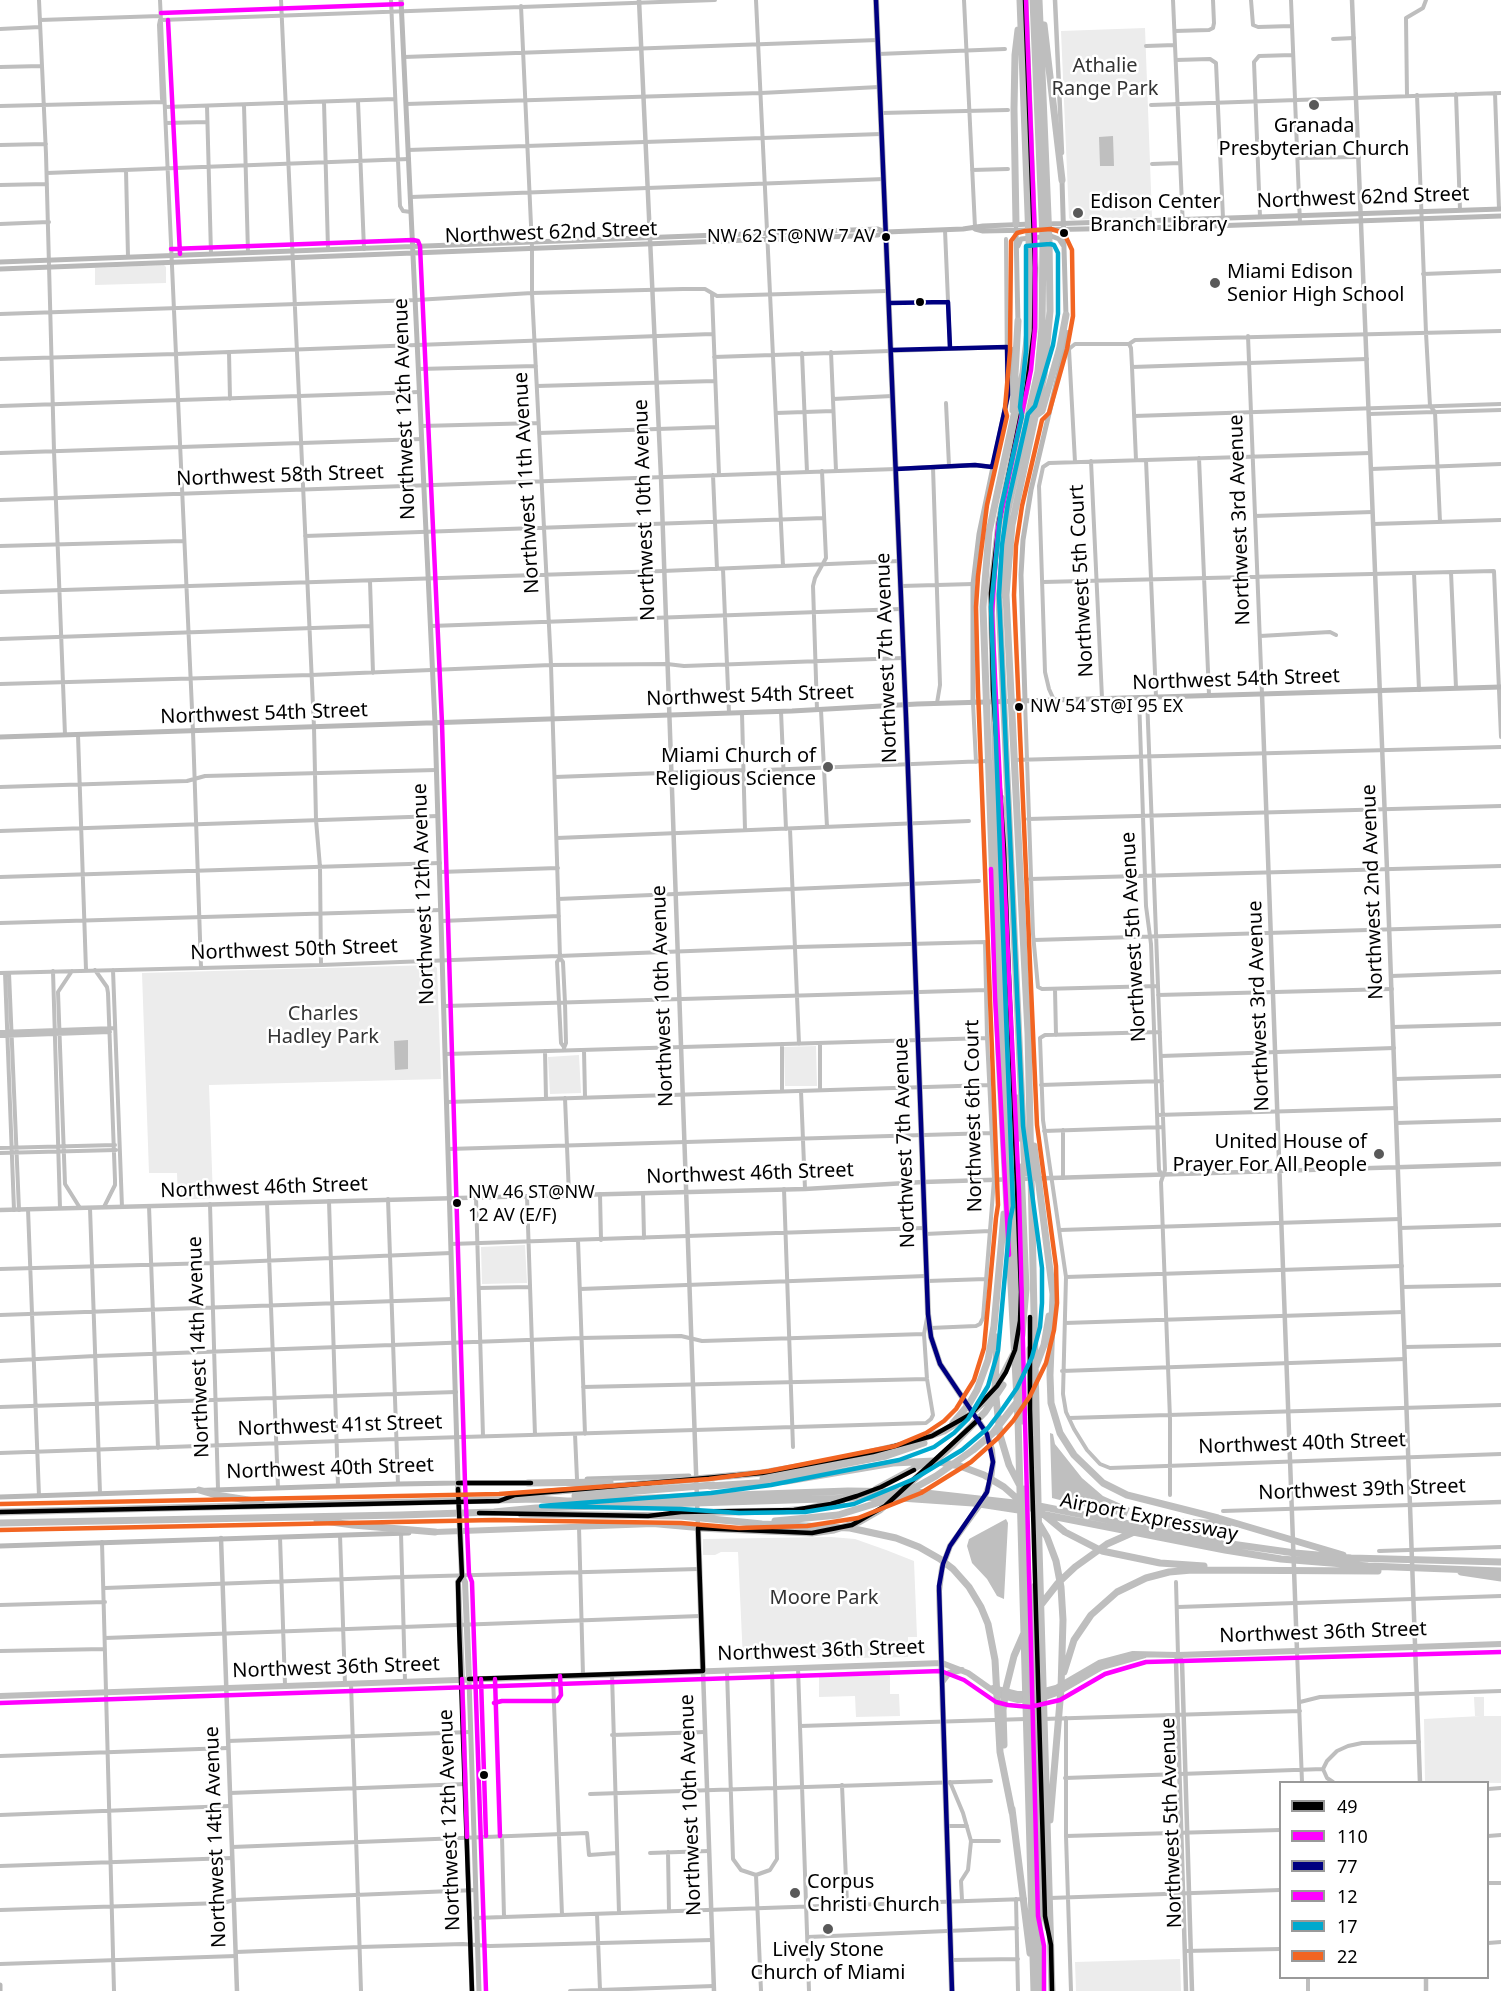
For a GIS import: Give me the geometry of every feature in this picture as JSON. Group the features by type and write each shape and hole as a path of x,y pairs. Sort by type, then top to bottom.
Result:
{"highway":[{"path":"698,1528 826,1532 866,1519 885,1506 966,1432 991,1404 1007,1378 1018,1352 1024,1324 1026,1289 1024,1217 1014,1081 1000,745 1007,716 1006,595 1009,545 1015,505 1047,351 1050,288 1046,240 1038,213 1020,0"},
{"path":"1025,0 1038,213"},
{"path":"1033,0 1038,213"},
{"path":"1039,0 1038,213 1031,241 1028,338 1015,415 994,507 986,562 983,607 991,717 1000,745 1007,1167 1029,1491 1031,1587 1027,1649 1034,1680 1041,1885"},
{"path":"1040,11 1046,37 1062,180"},
{"path":"1016,227 1015,55 1016,35 1021,25"},
{"path":"1006,689 999,612 1002,561 1008,514 1038,371 1046,240"},
{"path":"989,690 992,572 999,522 1031,358 1035,308 1031,241"},
{"path":"1035,416 1042,411 1060,347 1066,315"},
{"path":"1015,415 1012,408 1018,351 1018,321"},
{"path":"1001,773 1009,836 1030,1166 1039,1191 1053,1307 1051,1403 1060,1433 1074,1455 1094,1476 1119,1492 1146,1501 1218,1518 1351,1558 1395,1566 1430,1567 1500,1562"},
{"path":"1001,773 1024,966 1030,1126 1028,1192 1033,1396 1029,1491 1031,1587 1039,1631 1034,1680 1041,1885 1038,1910 1041,1991"},
{"path":"710,1482 832,1461 932,1436 971,1414 986,1400 1002,1379 1009,1365 1017,1340 1021,1302 1007,842 1009,836"},
{"path":"1009,1192 1003,1219 998,1288 996,1412 1009,1465 1028,1499 1044,1516 1065,1532 1117,1556 1168,1564 1278,1569"},
{"path":"1006,1206 1018,1419 1029,1491"},
{"path":"740,1521 796,1520 856,1511 926,1482 983,1442 1007,1416 1024,1392 1039,1360 1046,1336 1050,1303 1049,1267"},
{"path":"536,1499 770,1478 886,1456 914,1448 939,1433 962,1414 973,1398 983,1377 991,1350 998,1288"},
{"path":"715,1515 812,1508 843,1501 908,1474 966,1432"},
{"path":"710,1482 794,1481 904,1462 942,1462 968,1468 990,1478 1012,1492 1032,1513 1054,1553 1060,1578 1063,1620 1053,1809 1038,1910 1034,1991"},
{"path":"528,1483 667,1482 684,1484"},
{"path":"499,1501 515,1495 667,1482"},
{"path":"199,1490 227,1497 290,1504"},
{"name":"Airport Expressway","path":"0,1523 683,1507 713,1500 886,1497 973,1503 1050,1515 1225,1550 1281,1555 1310,1562 1351,1558"},
{"name":"Airport Expressway","path":"0,1512 536,1499 683,1507"},
{"path":"494,1512 648,1516 683,1507 762,1524 859,1529 896,1538 933,1555 959,1575 974,1593 985,1615 993,1643 1001,1734 1023,1885 1038,1910 1051,1945 1052,1991"},
{"path":"309,1517 327,1522 435,1532"},
{"path":"1001,1734 1008,1676 1021,1637 1052,1590 1075,1567 1117,1539 1152,1527 1182,1522 1214,1522 1243,1526"},
{"path":"1062,1670 1074,1640 1091,1615 1111,1596 1138,1581 1177,1571 1278,1569 1310,1562 1501,1571"},
{"path":"1430,1567 1501,1578"},
{"path":"1461,1572 1501,1571"},
{"path":"1036,1730 1048,1833"}],"main road":[{"name":"Northwest 12th Avenue","path":"401,0 417,300 437,770 462,1576 458,1582 470,1732 467,1837 473,1918 472,1991"},
{"name":"Northwest 7th Avenue","path":"876,0 906,704 929,1328 940,1364 982,1426 992,1450 993,1467 990,1485 984,1499 952,1542 941,1572 939,1598 948,1782 947,1826 952,1991"},
{"path":"1024,700 1021,564 1023,540 1038,459 1064,350 1066,315 1062,180"},
{"name":"Northwest 62nd Street","path":"532,244 649,245 878,229 886,232 975,229 983,226 1063,226 1500,209"},
{"name":"Northwest 62nd Street","path":"1063,226 1183,227 1501,216"},
{"path":"973,702 973,584 979,534 1008,395 1018,321 1016,227"},
{"name":"Northwest 62nd Street","path":"0,262 49,263 413,250 649,237 768,236"},
{"path":"1017,248 1022,239 1051,236 1059,239 1065,251"},
{"name":"Northwest 62nd Street","path":"0,269 128,257 172,259 211,254 292,254 364,249 413,250"},
{"name":"Northwest 54th Street","path":"0,737 742,713 1024,700 1500,687"},
{"name":"Northwest 40th Street","path":"0,1497 398,1484 528,1483 577,1479 696,1476"},
{"path":"0,1546 653,1524 698,1528"},
{"name":"Northwest 10th Avenue","path":"698,1528 703,1671"},
{"name":"Northwest 36th Street","path":"990,1687 1017,1694 1048,1691 1089,1667 1112,1658 1132,1654 1178,1655 1501,1644"},
{"name":"Northwest 36th Street","path":"0,1696 942,1663 962,1670 999,1695 1009,1698 1041,1699 1057,1694 1102,1667 1145,1655"},
{"path":"1102,1667 1112,1658"},
{"path":"942,1681 949,1673 962,1670"},
{"name":"Northwest 12th Avenue","path":"465,1679 462,1732 474,1837 472,1890"},
{"name":"Northwest 12th Avenue","path":"473,1918 478,1945 479,1991"},
{"path":"0,1985 0,1991"}],"street":[{"path":"39,0 49,222 52,404 66,735"},
{"path":"160,0 159,25 168,168 201,968"},
{"path":"280,0 314,727 316,820 320,867 321,965"},
{"name":"Northwest 12th Avenue","path":"391,0 400,208 411,212"},
{"path":"40,20 281,15 715,0"},
{"path":"756,0 783,566"},
{"path":"964,0 975,229"},
{"path":"1055,0 1062,180"},
{"path":"1173,0 1183,227"},
{"path":"1175,31 1213,28 1213,0"},
{"path":"1251,0 1253,26 1292,26"},
{"path":"1291,0 1300,223"},
{"name":"Northwest 2nd Avenue","path":"1352,0 1383,750 1420,1781"},
{"path":"1407,96 1406,18 1423,8 1426,0"},
{"name":"Northwest 10th Avenue","path":"639,1 661,477 698,1528"},
{"name":"Northwest 11th Avenue","path":"521,6 532,244 532,293 551,665 560,957 563,962 562,1003 566,1043 564,1049"},
{"path":"0,29 40,27"},
{"path":"1333,39 1354,38"},
{"path":"404,57 878,40"},
{"path":"1146,46 1175,45"},
{"path":"878,54 1005,49"},
{"path":"1260,217 1255,59 1258,56 1293,55"},
{"path":"1176,60 1210,59 1214,61 1223,218"},
{"path":"0,68 42,66"},
{"path":"406,104 880,87"},
{"path":"1495,93 1500,209"},
{"path":"1151,105 1501,93"},
{"path":"1456,94 1460,210"},
{"path":"1417,95 1426,333 1430,406 1435,412 1440,522"},
{"path":"0,106 207,106 395,99"},
{"path":"358,101 364,249"},
{"path":"324,102 328,250"},
{"path":"244,105 248,253"},
{"path":"207,106 211,254"},
{"path":"881,113 1008,110"},
{"path":"165,123 207,122"},
{"path":"408,150 882,134"},
{"path":"0,145 46,144"},
{"path":"1298,158 1359,157"},
{"path":"47,172 409,159"},
{"path":"1152,164 1180,163"},
{"path":"972,170 1008,169"},
{"path":"126,170 128,257"},
{"path":"411,196 884,179"},
{"path":"0,185 47,184"},
{"path":"0,224 49,222"},
{"path":"945,230 950,348"},
{"path":"1006,239 1008,395"},
{"path":"1423,274 1501,271"},
{"path":"0,314 417,300 532,293 705,289 712,294 770,296 888,291"},
{"path":"712,294 719,475"},
{"path":"1136,460 1129,344 1135,340 1501,331"},
{"path":"0,359 712,334"},
{"name":"Northwest 3rd Avenue","path":"1248,336 1302,1781"},
{"name":"Northwest 5th Court","path":"1075,462 1069,349 1075,344 1129,344"},
{"path":"714,357 1007,347"},
{"path":"229,352 230,399"},
{"path":"831,352 836,471"},
{"path":"802,353 807,472"},
{"path":"1132,367 1367,359"},
{"path":"419,369 536,366"},
{"path":"537,386 715,381"},
{"path":"0,406 420,392"},
{"path":"833,399 893,396"},
{"path":"946,403 949,466"},
{"path":"1369,411 1501,404"},
{"path":"1134,416 1501,410"},
{"path":"776,413 833,411"},
{"path":"421,426 538,423"},
{"path":"539,433 717,427"},
{"path":"0,453 422,439"},
{"path":"1054,700 1045,672 1039,486 1043,467 1049,463 1370,453"},
{"path":"1199,458 1209,695"},
{"path":"1146,460 1156,697"},
{"name":"Northwest 5th Court","path":"1091,462 1102,698"},
{"name":"Northwest 58th Street","path":"0,500 975,465 992,467"},
{"path":"1371,469 1501,465"},
{"path":"933,467 940,685 937,703"},
{"path":"822,471 826,558 813,586 827,827"},
{"path":"713,475 717,569"},
{"path":"1255,516 1372,512"},
{"path":"305,536 824,518"},
{"path":"1373,524 1501,520"},
{"path":"0,546 183,541"},
{"path":"0,592 663,571 900,561"},
{"path":"723,568 729,713"},
{"path":"1043,582 1494,571 1501,737"},
{"path":"1451,572 1456,688"},
{"path":"1414,573 1419,690"},
{"path":"370,581 373,673"},
{"path":"901,586 973,584"},
{"path":"431,626 902,609"},
{"path":"0,639 370,626"},
{"path":"1260,636 1330,633 1336,635"},
{"path":"0,684 433,671 551,665 668,664 684,666 904,658"},
{"name":"Northwest 5th Avenue","path":"1139,697 1146,906 1150,937 1159,1170 1162,1175 1170,1415 1170,1495"},
{"name":"Northwest 5th Avenue","path":"1147,697 1165,1170 1162,1175"},
{"path":"1024,700 1030,879 1038,987 1055,989 1158,986"},
{"path":"973,702 976,762"},
{"path":"781,711 796,947 799,1044"},
{"path":"742,713 745,830"},
{"path":"78,735 86,970"},
{"path":"765,770 1026,759 1501,747"},
{"path":"0,787 187,781 205,776 437,770"},
{"path":"555,777 743,770"},
{"path":"1028,819 1501,806"},
{"path":"0,831 438,816"},
{"path":"557,838 969,821"},
{"path":"0,877 440,863"},
{"path":"1030,879 1501,866"},
{"path":"440,873 558,868"},
{"path":"558,899 979,881"},
{"path":"0,923 199,919 441,910"},
{"path":"442,921 559,916"},
{"path":"1034,940 1501,926"},
{"name":"Northwest 50th Street","path":"4,973 321,965 985,942"},
{"name":"Northwest 6th Court","path":"929,1328 980,1324 983,1318 994,1180 985,942"},
{"path":"94,970 108,994 110,1054 115,1088"},
{"path":"113,970 118,1185 122,1207"},
{"path":"53,971 56,992 63,1184 60,1208"},
{"path":"56,992 73,971"},
{"path":"1391,976 1501,972"},
{"path":"4,973 10,1034 17,1210"},
{"path":"1055,989 1056,1035"},
{"path":"1152,995 1392,989"},
{"path":"444,1006 987,990"},
{"path":"108,994 114,994"},
{"path":"1393,1027 1501,1024"},
{"path":"0,1034 116,1030"},
{"path":"1160,1032 1045,1035 1040,1038 1044,1131 1066,1277 1062,1371 1063,1394 1069,1418 1501,1405"},
{"path":"446,1054 987,1038"},
{"path":"820,1043 820,1090"},
{"path":"782,1044 782,1091"},
{"path":"1155,1057 1394,1048"},
{"path":"584,1050 585,1097"},
{"path":"544,1051 546,1099"},
{"path":"110,1054 116,1053"},
{"path":"1395,1079 1501,1076"},
{"path":"1041,1085 1162,1081"},
{"path":"447,1102 990,1085"},
{"path":"801,1091 806,1189"},
{"path":"565,1098 569,1195"},
{"path":"1157,1115 1396,1108"},
{"path":"1396,1123 1501,1120"},
{"path":"1044,1131 1163,1127"},
{"path":"1063,1130 1064,1179"},
{"path":"448,1149 992,1133"},
{"path":"0,1153 14,1150 117,1147"},
{"path":"0,1148 14,1150"},
{"name":"Northwest 46th Street","path":"0,1210 806,1189 922,1182 1501,1164"},
{"path":"63,1184 80,1208"},
{"path":"104,1207 118,1185"},
{"path":"784,1189 793,1447"},
{"path":"643,1193 644,1238"},
{"path":"600,1194 601,1240"},
{"path":"527,1196 535,1435"},
{"path":"476,1197 483,1436"},
{"path":"388,1199 398,1484"},
{"path":"329,1201 339,1486"},
{"path":"267,1203 278,1488"},
{"name":"Northwest 14th Avenue","path":"210,1204 218,1490"},
{"path":"149,1206 158,1448"},
{"path":"90,1208 100,1493"},
{"path":"28,1209 39,1496"},
{"path":"1060,1230 1400,1219"},
{"path":"1400,1227 1501,1225"},
{"path":"451,1244 786,1233 990,1232"},
{"path":"578,1240 585,1434"},
{"path":"0,1269 451,1253"},
{"path":"1066,1277 1402,1266"},
{"path":"580,1289 786,1281 986,1279"},
{"path":"1402,1287 1501,1285"},
{"path":"478,1288 530,1287"},
{"path":"0,1315 453,1299"},
{"path":"1065,1323 1403,1312"},
{"name":"Northwest 7th Avenue","path":"928,1314 924,1334 932,1419"},
{"path":"0,1361 581,1338 681,1336 702,1341 924,1334"},
{"path":"1405,1347 1501,1345"},
{"path":"1062,1371 1405,1359"},
{"path":"583,1387 927,1378"},
{"path":"0,1407 456,1392"},
{"name":"Northwest 40th Street","path":"1069,1418 1082,1444 1104,1467 1501,1454"},
{"name":"Northwest 41st Street","path":"0,1453 397,1438 904,1424 926,1423 932,1419"},
{"path":"574,1434 577,1479"},
{"name":"Northwest 39th Street","path":"1223,1511 1501,1502"},
{"path":"579,1527 583,1675"},
{"path":"401,1533 405,1681"},
{"path":"340,1534 343,1630 353,1736 362,1991"},
{"path":"280,1536 285,1686"},
{"name":"Northwest 14th Avenue","path":"221,1538 237,1991"},
{"path":"102,1542 111,1811 114,1991"},
{"path":"1379,1551 1501,1547"},
{"path":"105,1588 699,1569"},
{"name":"Northwest 5th Avenue","path":"1176,1582 1178,1607 1177,1714 1186,1991"},
{"path":"1178,1607 1501,1596"},
{"path":"0,1605 105,1602"},
{"path":"105,1638 701,1616"},
{"path":"0,1651 105,1649"},
{"name":"Northwest 5th Avenue","path":"1178,1655 1182,1660 1192,1991"},
{"path":"798,1668 809,1991"},
{"path":"727,1671 732,1859 741,1870 756,1875 770,1870 777,1859 777,1788 772,1669"},
{"name":"Northwest 10th Avenue","path":"703,1671 714,1988"},
{"path":"612,1674 619,1913"},
{"path":"553,1676 562,1915"},
{"path":"1300,1702 1320,1698 1501,1691"},
{"path":"800,1726 1300,1711"},
{"path":"1066,1718 1066,1836 1071,1991"},
{"path":"228,1741 470,1732"},
{"path":"612,1735 705,1732"},
{"path":"1323,1769 1337,1751 1348,1746 1362,1743 1419,1742"},
{"path":"0,1756 228,1748"},
{"path":"1065,1778 1323,1769"},
{"path":"1323,1769 1327,1778 1332,1781"},
{"path":"590,1794 991,1780"},
{"path":"948,1782 953,1788 971,1841 968,1870 961,1881 962,1900"},
{"path":"230,1793 468,1784"},
{"path":"842,1785 847,1904"},
{"path":"0,1815 230,1806"},
{"path":"947,1826 967,1826"},
{"path":"1066,1836 1279,1830"},
{"path":"232,1847 587,1833 589,1855 617,1853"},
{"path":"502,1836 504,1917"},
{"path":"971,1841 999,1840"},
{"path":"650,1852 709,1851"},
{"path":"668,1852 669,1911"},
{"path":"0,1866 232,1858"},
{"path":"756,1875 761,1991"},
{"path":"0,1910 223,1903 234,1900 472,1890"},
{"path":"473,1918 1279,1890"},
{"path":"1016,1899 1018,1991"},
{"path":"597,1914 600,1990"},
{"path":"808,1937 1017,1928"},
{"path":"0,1964 114,1961 360,1947 712,1940"},
{"path":"1185,1951 1279,1949"},
{"path":"951,1960 1018,1959"},
{"path":"570,1991 714,1988"}],"green space":[{"name":"Athalie Range Park","path":"1145,28 1152,217 1071,220 1069,218 1061,31"},
{"path":"164,265 166,283 95,285 95,268"},
{"name":"Charles Hadley Park","path":"433,965 437,968 441,1079 209,1085 213,1198 178,1200 177,1173 149,1173 142,973"},
{"path":"816,1046 817,1086 785,1086 784,1047"},
{"path":"579,1055 581,1093 550,1094 548,1057"},
{"path":"525,1245 527,1283 482,1284 481,1247"},
{"name":"Moore Park","path":"831,1537 855,1539 914,1561 917,1637 908,1637 908,1657 743,1660 738,1552 703,1555 703,1539"},
{"path":"890,1670 890,1694 899,1694 900,1716 856,1717 855,1696 819,1697 819,1673"},
{"path":"1474,1697 1484,1697 1484,1716 1501,1716 1501,1783 1425,1781 1424,1719 1481,1716 1475,1716"},
{"path":"1180,1959 1181,1991 1076,1991 1075,1962"}],"shaded area":[{"path":"1113,136 1114,166 1100,166 1099,137"},
{"path":"408,1040 408,1069 395,1070 394,1041"},
{"path":"1050,1433 1053,1434 1055,1444 1082,1478 1103,1496 1130,1508 1126,1517 1052,1498"},
{"path":"1006,1519 1008,1523 1004,1599 997,1596 987,1579 972,1563 967,1546 969,1539"}],"transit line":[{"name":"77","path":"876,0 928,1314 931,1337 940,1364 987,1434 993,1462 987,1492 950,1546 943,1564 939,1586 952,1991"},
{"name":"49","path":"0,1512 499,1501 515,1495 762,1473 873,1452 932,1436 971,1414 997,1386 1015,1350 1020,1321 1021,1292 1004,849 993,690 991,593 999,522 1027,385 1034,331 1035,268 1025,0"},
{"name":"110","path":"1026,0 1035,240 1035,328 1031,370 998,528 992,613 1019,1192 1038,1916 1044,1946 1044,1991"},
{"name":"12","path":"161,13 402,4"},
{"name":"12","path":"168,20 180,254"},
{"name":"22","path":"0,1504 499,1494 709,1479 769,1471 895,1446 926,1433 944,1421 956,1409 974,1380 984,1348 998,1205 978,690 976,607 978,576 987,505 1007,416 1005,408 1010,351 1011,241 1017,233 1025,231 1051,229 1064,233 1072,250 1073,316 1067,349 1049,413 1042,420 1022,506 1016,546 1014,595 1037,1125 1056,1266 1057,1303 1054,1330 1046,1363 1030,1396 1013,1421 971,1462 921,1493 858,1518 807,1526 739,1528 681,1523 494,1520 0,1530"},
{"name":"12","path":"171,249 413,240 418,241 420,246 442,723 465,1483 469,1574 472,1582 486,1991"},
{"name":"17","path":"1050,244 1054,245 1058,253 1058,314 1053,345 1035,406 1028,414 1008,503 1002,545 999,595 1023,1126 1042,1268 1040,1327 1032,1357 1017,1388 1001,1411 988,1428 962,1450 914,1479 854,1504 805,1512 739,1513 681,1509 541,1506 711,1493 771,1485 899,1460 934,1447 954,1433 968,1419 988,1386 998,1351 1013,1206 991,607 1001,508 1022,416 1020,407 1026,351 1026,246 1050,244"},
{"name":"77","path":"948,302 950,348"},
{"name":"77","path":"889,303 948,302"},
{"name":"77","path":"891,350 1007,347"},
{"name":"77","path":"992,467 1008,395 1007,347"},
{"name":"77","path":"896,469 975,465 992,467"},
{"name":"110","path":"991,869 995,996 1009,1255"},
{"name":"49","path":"1030,1317 1030,1409 1045,1916 1051,1945 1052,1991"},
{"name":"49","path":"698,1528 812,1533 852,1525 885,1506 979,1419"},
{"name":"49","path":"479,1513 648,1516 681,1512 794,1510 831,1504 857,1496 914,1470"},
{"name":"49","path":"458,1483 531,1483"},
{"name":"49","path":"458,1489 462,1576 458,1582 459,1625 472,1991"},
{"name":"49","path":"698,1528 703,1671"},
{"name":"110","path":"0,1703 941,1671 964,1680 996,1702 1030,1707 1060,1700 1105,1674 1146,1662 1501,1652"},
{"name":"49","path":"469,1679 703,1671"},
{"name":"110","path":"494,1703 557,1701 561,1695 560,1676"},
{"name":"110","path":"462,1679 467,1837"},
{"name":"110","path":"481,1679 486,1836"},
{"name":"12","path":"495,1679 500,1836"}],"place":[{"name":"Granada Presbyterian Church","path":"1314,105"},
{"name":"Edison Center Branch Library","path":"1078,213"},
{"name":"NW 62 ST@NW 7 AV","path":"886,237"},
{"name":"Miami Edison Senior High School","path":"1215,283"},
{"name":"NW 54 ST@I 95 EX","path":"1019,707"},
{"name":"Miami Church of Religious Science","path":"828,767"},
{"name":"United House of Prayer For All People","path":"1379,1154"},
{"name":"NW 46 ST@NW 12 AV (E/F)","path":"457,1203"},
{"name":"Corpus Christi Church","path":"795,1893"},
{"name":"Lively Stone Church of Miami","path":"828,1929"}]}
